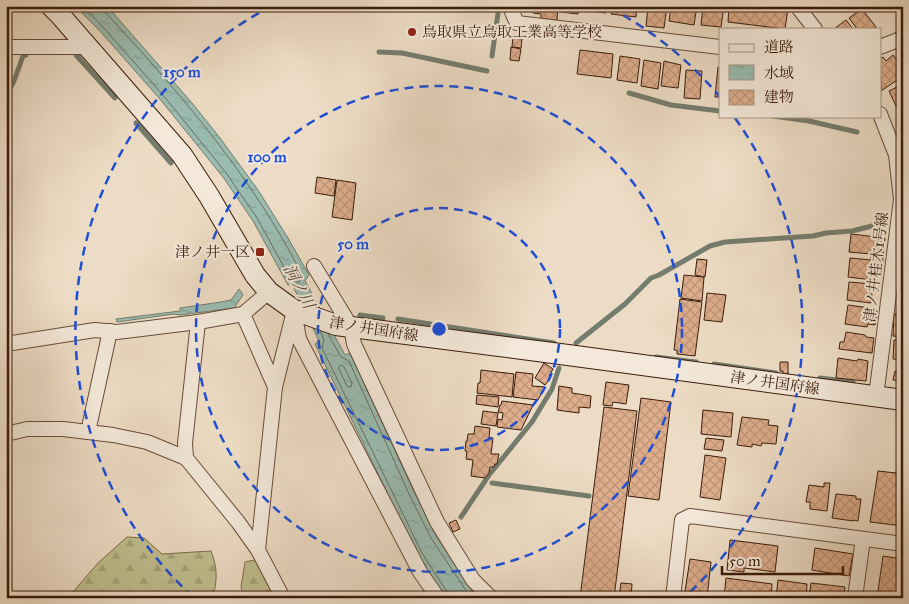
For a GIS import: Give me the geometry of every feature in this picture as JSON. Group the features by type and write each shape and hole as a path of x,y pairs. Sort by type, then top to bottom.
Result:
{"main road":[{"name":"津ノ井国府線","path":"51,6 182,155 209,196 255,276 270,292 290,308 343,326 903,400"}],"street":[{"path":"512,6 512,12 517,23 719,47"},
{"path":"797,6 814,28"},
{"path":"882,46 903,38"},
{"path":"6,47 86,47"},
{"name":"津ノ井桂木1号線","path":"876,397 900,200 896,156 882,118"},
{"path":"314,266 343,326 354,344 436,522 473,580 491,598"},
{"path":"6,344 95,330 117,332 198,322 243,314 270,292"},
{"path":"258,550 275,387 290,308"},
{"path":"290,308 300,339 420,572 438,598"},
{"path":"243,314 275,387"},
{"path":"186,458 185,443 198,322"},
{"path":"88,432 110,331"},
{"path":"6,434 27,429 63,429 113,435 147,442 186,458 238,522 258,550 283,598"},
{"path":"674,598 682,520 690,516 903,544"},
{"path":"855,598 864,539"}],"green space":[{"path":"127,537 144,538 162,554 211,551 216,574 213,598 181,598 174,593 169,598 63,598 73,592 98,563"},
{"path":"255,560 275,598 244,598 241,587 245,562"}],"water":[{"name":"洞ノ川","path":"75,6 107,6 192,103 258,190 309,275 305,281 345,355 350,353 436,536 474,594 479,598 446,598 433,581 418,556 315,344 319,341 292,284 288,285 253,221 223,177 159,98 99,30"},
{"path":"239,289 243,295 234,308 117,322 116,319 180,311 180,308 231,300"}],"building":[{"path":"533,6 558,6 557,20 541,19 541,14 533,13"},
{"path":"561,6 579,6 578,14 561,12"},
{"path":"587,6 607,6 606,13 587,11"},
{"path":"612,6 637,6 636,17 611,14"},
{"path":"644,6 667,6 664,28 646,26 648,7"},
{"path":"671,6 697,6 694,25 669,21"},
{"path":"703,6 724,6 721,27 701,25"},
{"path":"729,6 788,8 785,28 728,22"},
{"path":"862,9 876,27 856,28 849,18"},
{"path":"846,20 852,28 835,28"},
{"path":"513,37 522,38 521,48 512,47"},
{"path":"511,47 521,49 519,61 510,60"},
{"path":"580,50 613,54 611,78 577,74"},
{"path":"893,55 903,69 903,76 882,90 882,58 886,61"},
{"path":"620,56 640,59 637,83 617,80"},
{"path":"644,60 661,63 658,89 641,86"},
{"path":"664,61 681,65 678,88 661,86"},
{"path":"718,67 719,67 719,97 715,97"},
{"path":"686,70 702,71 700,99 684,98"},
{"path":"903,84 903,105 897,108 889,91"},
{"path":"317,177 336,180 334,196 315,193"},
{"path":"337,180 356,183 352,220 332,217"},
{"path":"851,234 885,238 883,255 849,252"},
{"path":"871,256 883,258 882,270 874,269 873,280 848,277 850,258 871,260"},
{"path":"697,259 707,260 705,277 695,275"},
{"path":"684,275 704,277 702,301 681,298"},
{"path":"849,282 873,284 871,303 847,300"},
{"path":"707,293 726,295 722,322 704,320"},
{"path":"680,299 702,302 695,356 677,354 677,350 674,350"},
{"path":"848,305 870,308 870,310 877,311 875,325 868,324 867,327 845,324"},
{"path":"894,314 903,315 903,337 893,336"},
{"path":"846,332 874,338 872,353 839,349 840,342 844,342"},
{"path":"894,340 903,340 903,360 893,359"},
{"path":"838,358 868,361 866,381 836,378"},
{"path":"780,362 788,362 788,374 783,374 783,371 780,371"},
{"path":"544,363 553,369 549,376 551,377 545,385 535,378"},
{"path":"898,363 903,364 903,386 899,386 900,381 893,380 895,371 897,372"},
{"path":"481,370 514,374 512,397 477,393"},
{"path":"516,372 533,374 532,386 545,387 538,400 513,397"},
{"path":"606,382 629,385 626,404 613,402 612,406 603,405"},
{"path":"559,386 572,388 572,393 591,396 590,408 579,407 579,413 557,410"},
{"path":"477,395 499,397 498,407 476,404"},
{"path":"641,398 671,402 659,500 628,496"},
{"path":"502,401 533,405 521,430 497,427 498,419 502,420 503,413 498,412"},
{"path":"604,407 637,411 614,598 580,598"},
{"path":"703,410 733,413 731,437 701,434"},
{"path":"483,411 498,413 496,426 481,424"},
{"path":"742,417 769,420 768,425 778,426 776,444 762,443 761,446 752,444 752,447 737,445"},
{"path":"475,426 490,428 489,438 493,438 491,454 499,454 497,464 494,467 490,467 489,473 485,478 471,476 473,460 466,459 466,441 468,434 474,434"},
{"path":"706,438 724,440 722,451 704,449"},
{"path":"705,455 726,458 720,500 700,497"},
{"path":"903,462 903,526 870,522 878,471 896,473"},
{"path":"824,483 830,483 827,511 810,509 810,502 806,502 809,485 824,487"},
{"path":"836,494 856,496 856,499 861,499 858,521 832,518"},
{"path":"456,520 460,529 453,532 449,523"},
{"path":"730,540 778,546 775,572 744,568 744,572 727,570"},
{"path":"815,548 853,554 849,576 812,570"},
{"path":"883,556 903,559 899,598 877,598"},
{"path":"690,559 711,562 707,598 684,598"},
{"path":"726,578 772,584 771,598 724,598"},
{"path":"778,580 807,584 806,598 776,598"},
{"path":"621,583 632,584 631,598 619,598"},
{"path":"811,583 845,587 843,598 809,598"}],"waterway":[{"path":"492,56 499,6"},
{"path":"379,52 402,53 487,71"},
{"path":"6,97 23,56 26,55"},
{"path":"76,55 115,98"},
{"path":"629,93 671,105 719,111"},
{"path":"787,118 857,132"},
{"path":"136,123 171,163"},
{"path":"576,343 625,304 651,278 710,246 725,242 813,236 852,231 872,226"},
{"path":"360,315 383,318"},
{"path":"398,319 554,343"},
{"path":"656,357 696,362"},
{"path":"714,364 776,373"},
{"path":"461,517 489,475 532,422 552,389 559,368"},
{"path":"820,378 853,382"},
{"path":"899,389 903,390"},
{"path":"492,483 589,496"}],"place":[{"name":"鳥取県立鳥取工業高等学校","path":"412,32"},
{"name":"津ノ井一区","path":"260,252"}]}
